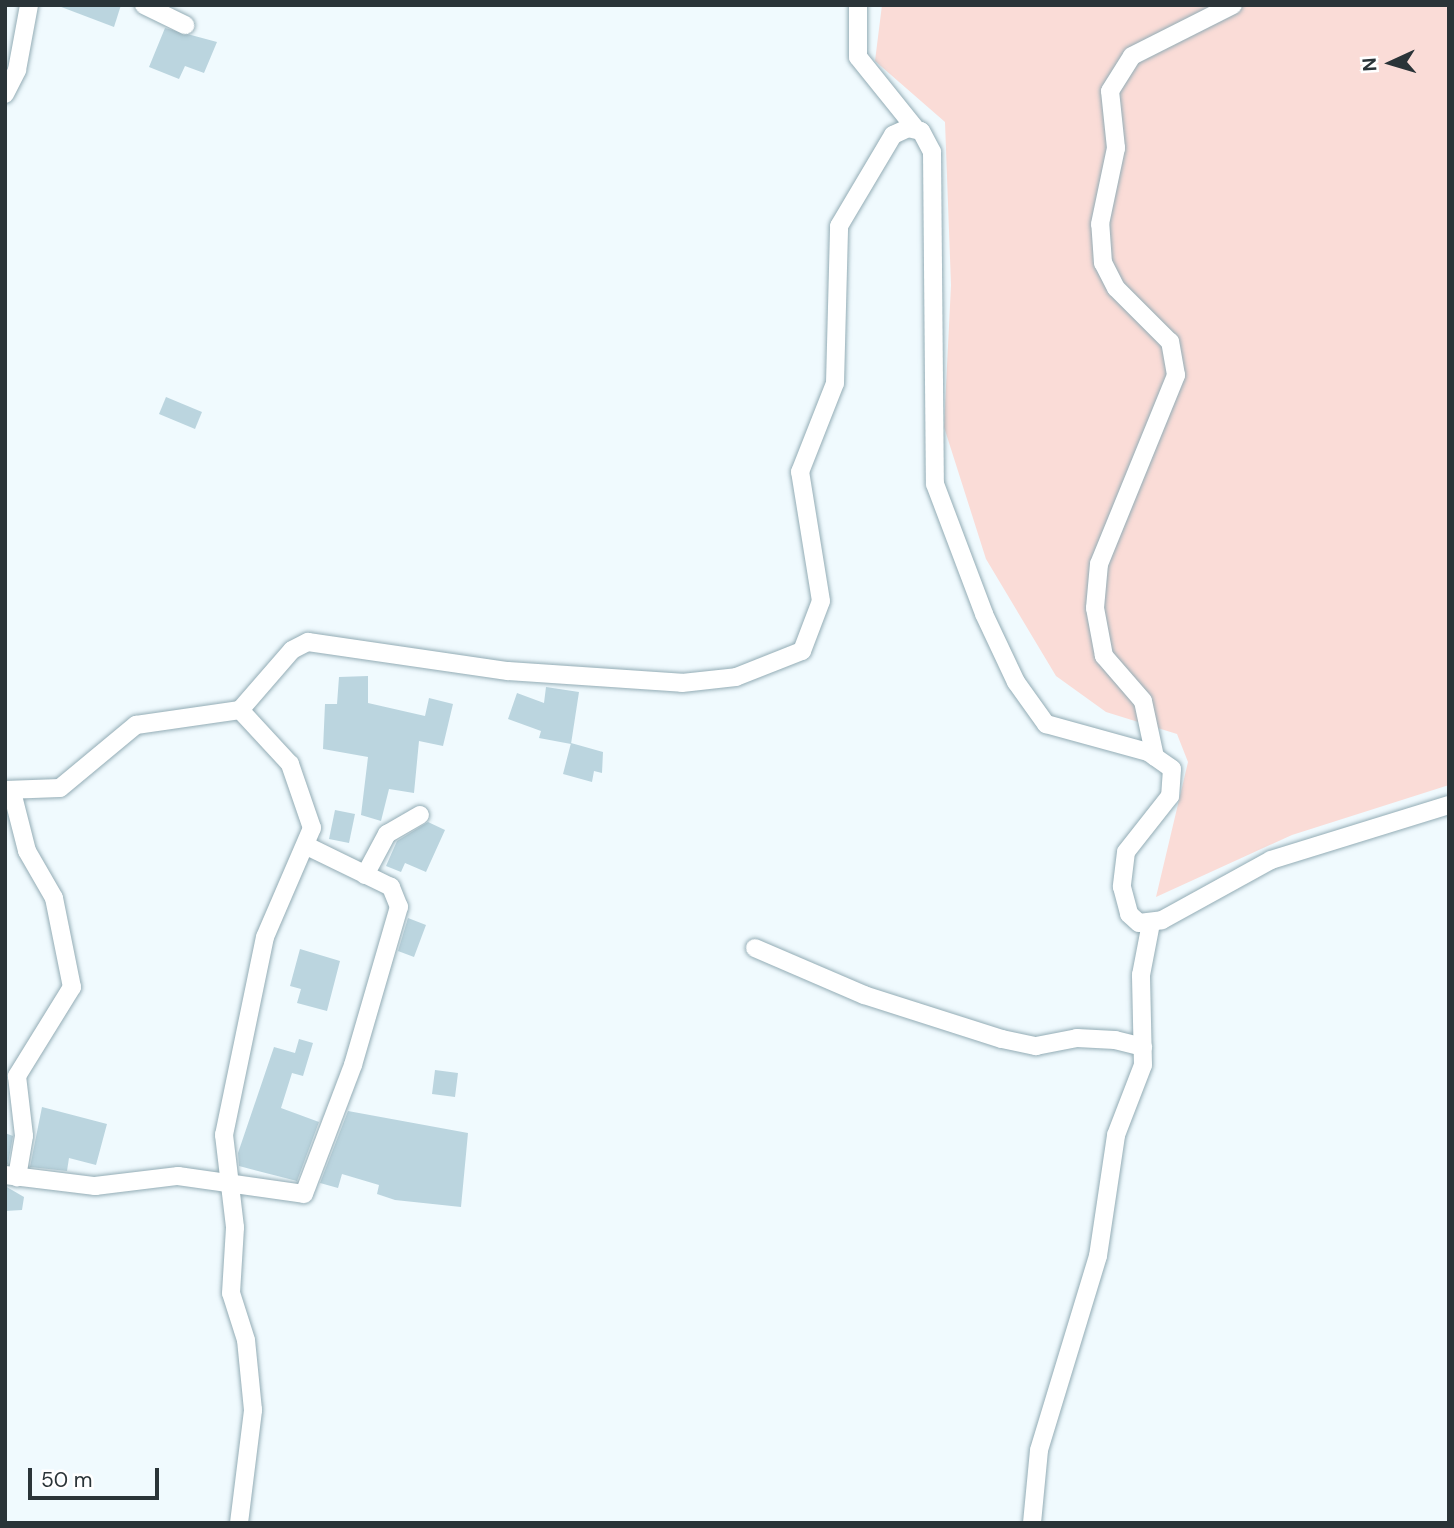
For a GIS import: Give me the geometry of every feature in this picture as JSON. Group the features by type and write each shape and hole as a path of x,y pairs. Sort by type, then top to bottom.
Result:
{"street":[{"path":"5,94 17,70 29,5"},
{"path":"144,5 185,25"},
{"path":"858,5 858,57 915,128 929,139 932,152 931,455 949,525 1033,710 1060,729 1155,757 1172,769 1175,783 1126,852 1122,875 1129,914 1151,923 1271,860 1449,804"},
{"path":"1155,757 1143,701 1104,656 1096,608 1099,564 1176,375 1170,342 1116,288 1103,263 1100,224 1116,148 1110,91 1132,56 1233,5"},
{"path":"309,847 391,887 399,907 320,1162 304,1194 178,1175 72,1186 11,1176 24,1136 18,1076 72,986 54,898 27,851 9,791 60,788 136,725 240,710 292,650 308,642 508,671 682,683 736,677 802,651 821,601 800,472 835,383 839,226 893,135 915,128"},
{"path":"239,1523 253,1410 246,1340 231,1293 235,1227 227,1182 224,1135 265,937 277,901 309,847 311,813 290,764 240,710"},
{"path":"365,875 387,834 420,815"},
{"path":"1032,1523 1039,1450 1098,1256 1116,1135 1143,1065 1141,975 1151,923"},
{"path":"755,948 864,995 1002,1039 1036,1046 1077,1038 1115,1040 1143,1048"}],"shaded area":[{"path":"882,5 1449,5 1449,785 1292,835 1156,897 1188,762 1177,734 1106,712 1056,676 986,559 944,427 951,285 945,122 875,61"}],"building":[{"path":"56,5 121,5 114,27"},
{"path":"165,28 217,42 204,73 185,66 179,79 149,67"},
{"path":"166,397 202,412 195,429 159,414"},
{"path":"368,676 368,703 425,716 429,698 453,704 443,746 419,741 414,793 389,789 381,821 361,815 368,757 323,749 325,704 337,704 339,677"},
{"path":"546,687 579,692 571,744 539,738 541,731 508,719 517,693 544,703"},
{"path":"571,743 603,752 602,773 594,771 592,782 563,774"},
{"path":"335,810 355,814 349,843 329,839"},
{"path":"428,822 445,830 426,872 405,863 401,872 386,866 397,841"},
{"path":"408,918 426,925 414,957 398,951"},
{"path":"300,949 340,961 327,1011 297,1003 301,989 290,986"},
{"path":"299,1039 313,1043 303,1076 292,1073 281,1108 319,1122 297,1181 239,1166 238,1153 274,1047 295,1053"},
{"path":"435,1070 458,1073 455,1097 432,1094"},
{"path":"42,1107 107,1124 96,1165 69,1158 67,1171 30,1167"},
{"path":"348,1111 468,1133 461,1207 395,1200 377,1194 379,1185 342,1174 338,1188 320,1183"},
{"path":"5,1133 13,1136 8,1164 5,1164"},
{"path":"5,1186 24,1197 22,1210 5,1211"}]}
